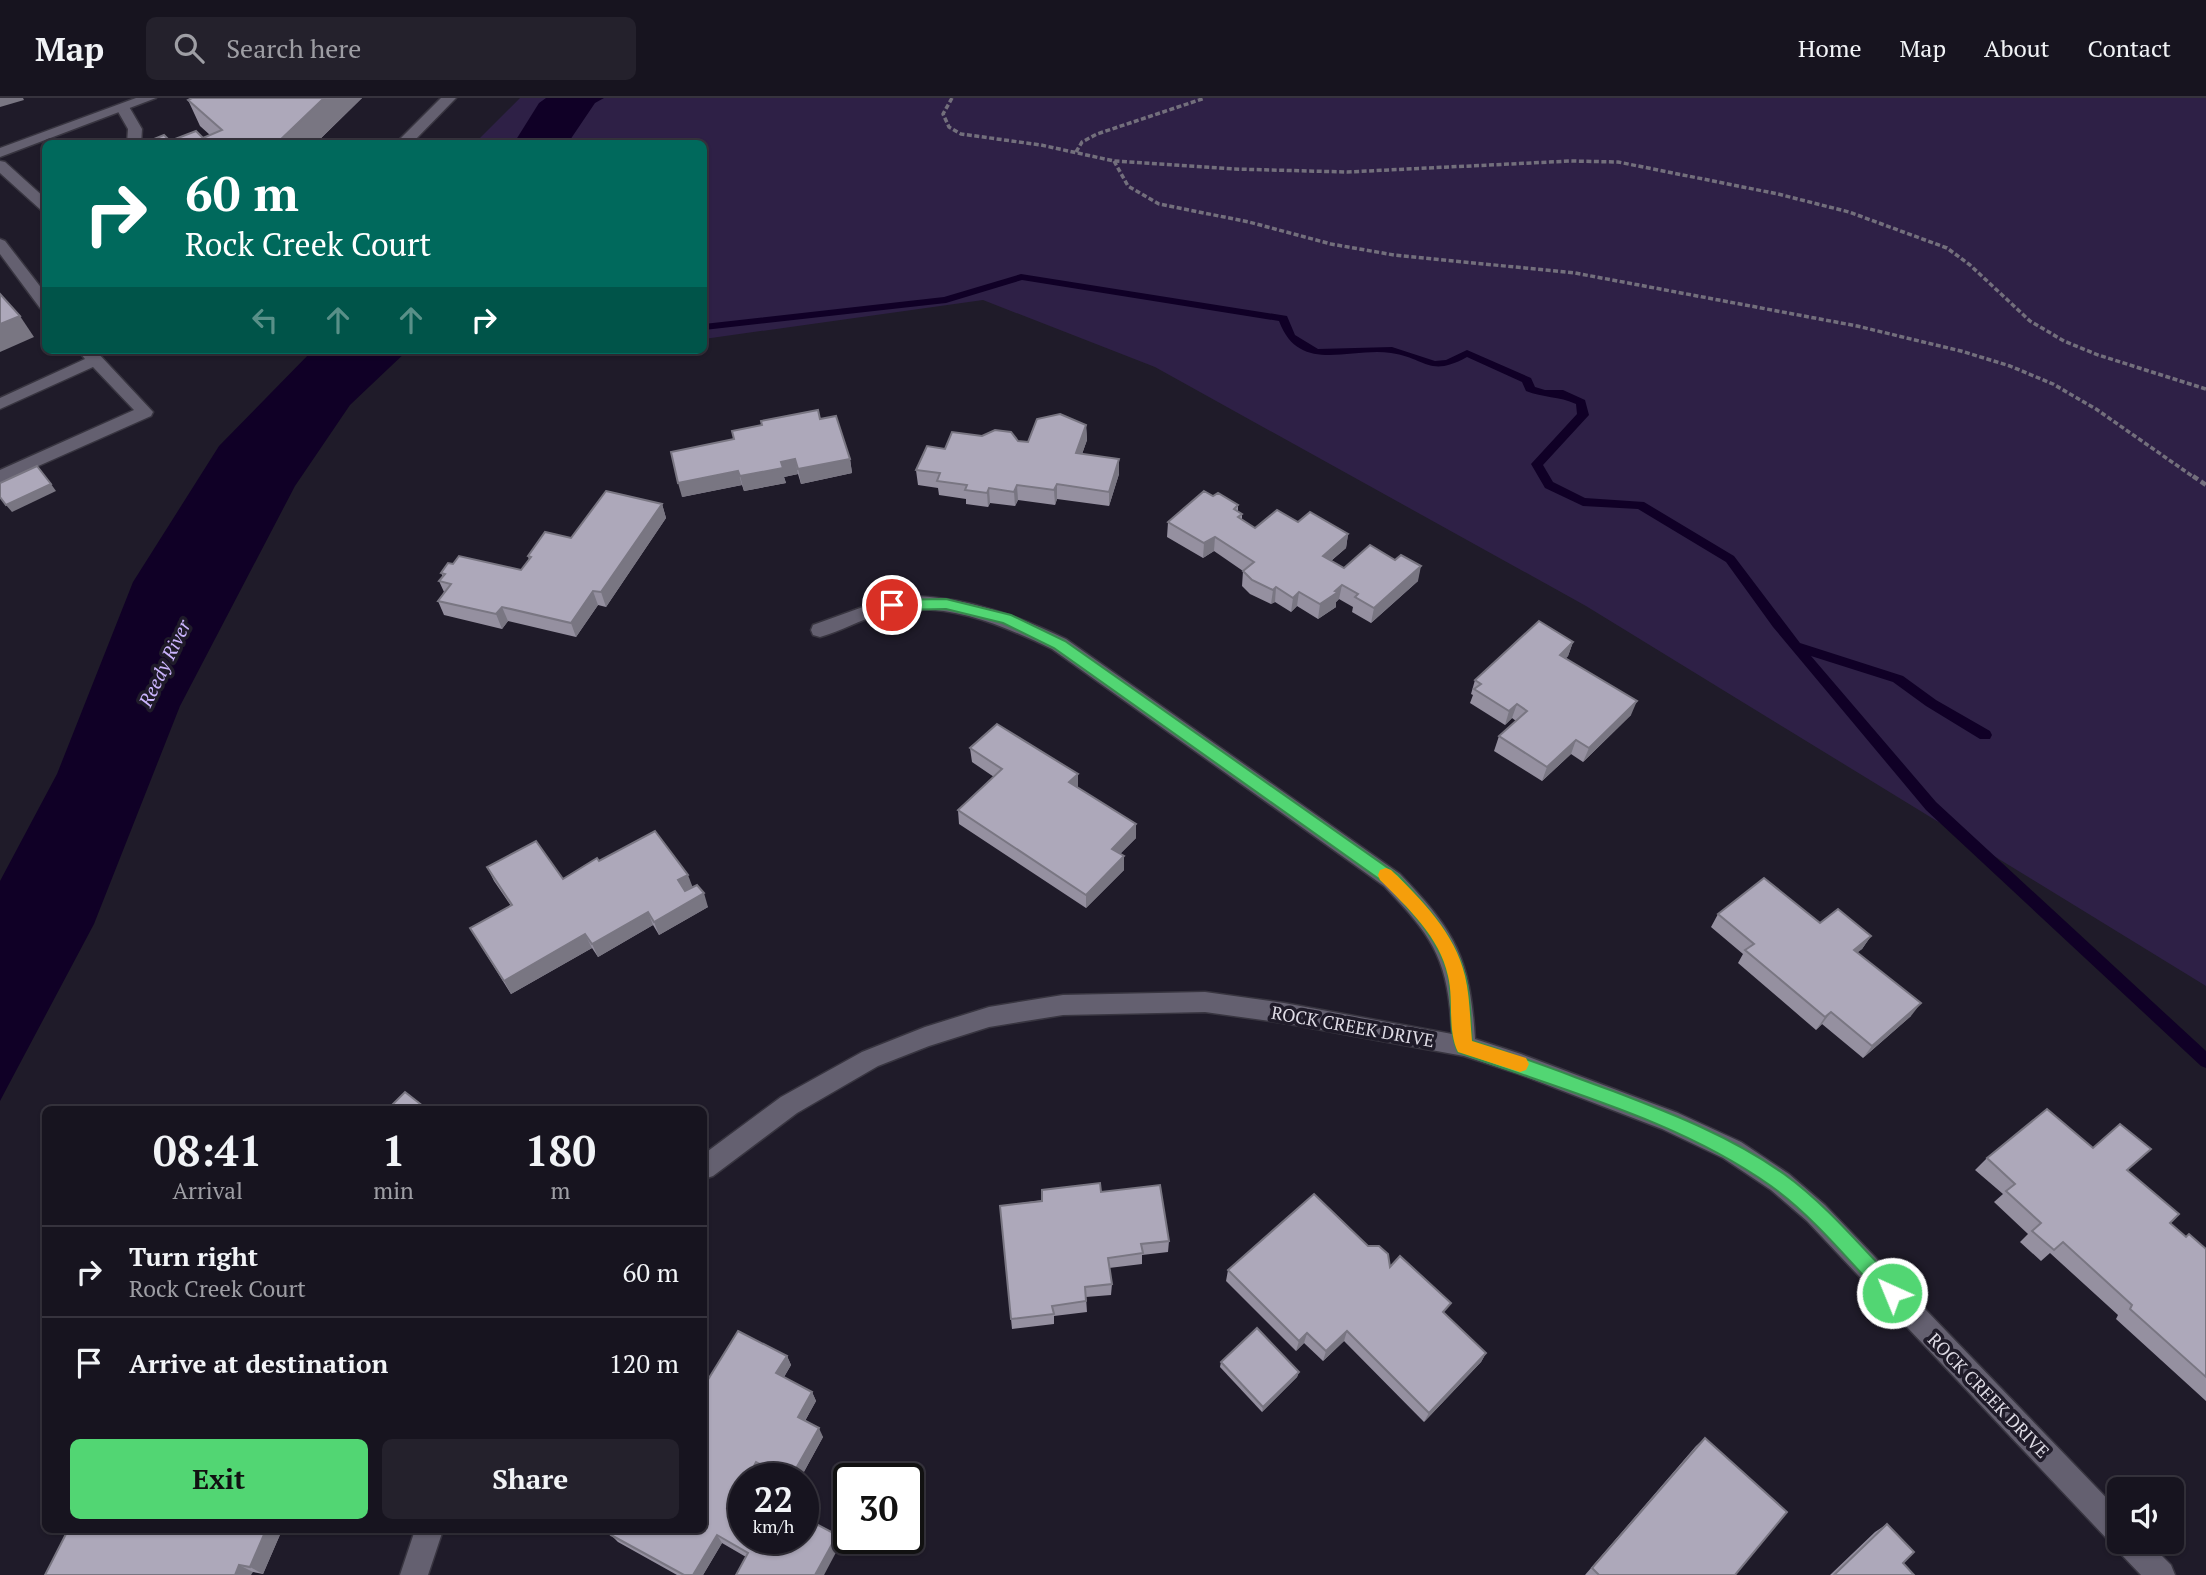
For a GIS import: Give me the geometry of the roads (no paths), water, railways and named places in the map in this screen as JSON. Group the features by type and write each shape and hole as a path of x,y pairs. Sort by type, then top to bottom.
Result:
{"street":[{"path":"0,153 149,98"},
{"path":"406,140 449,98"},
{"path":"123,108 135,129 134,140"},
{"path":"0,165 42,203"},
{"path":"29,192 42,187"},
{"path":"0,244 42,300"},
{"path":"0,404 91,355 145,412 0,477"},
{"path":"820,630 892,605 946,604 1006,619 1059,644 1392,880 1419,909 1443,943 1457,976 1464,1046"},
{"name":"ROCK CREEK DRIVE","path":"707,1165 789,1105 870,1059 925,1037 989,1017 1051,1007 1205,1002 1284,1013 1464,1046 1521,1064 1670,1121 1732,1150 1780,1182 1816,1213 2107,1518"},
{"path":"414,1575 428,1533"},
{"path":"2141,1554 2161,1575"}],"water":[{"path":"546,98 604,98 595,103 570,140 516,140 539,103"},
{"name":"Reedy River","path":"309,354 404,354 350,405 295,486 180,706 94,924 0,1101 0,881 57,774 133,582 219,446"}],"waterway":[{"path":"707,327 946,300 1021,277 1283,318 1290,337 1316,352 1392,350 1434,364 1448,363 1467,353 1527,380 1530,389 1544,394 1563,393 1581,402 1583,415 1537,464 1549,485 1583,502 1640,505 1730,559 1777,624 1931,806 2206,1061"},
{"path":"1798,647 1898,679 1931,703 1985,735"}]}
